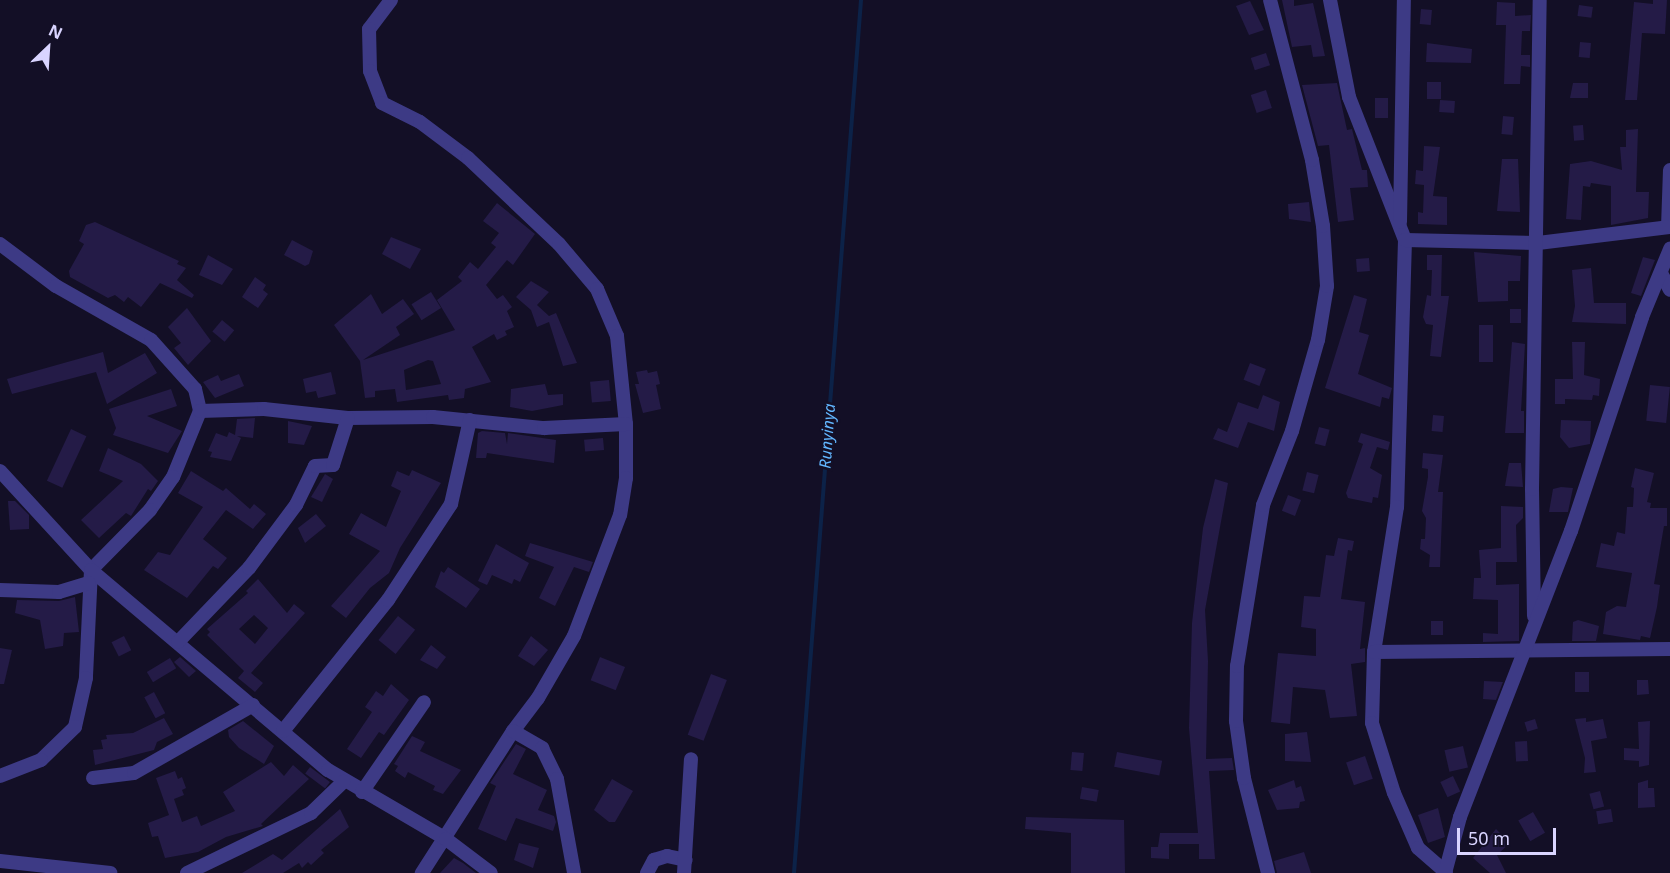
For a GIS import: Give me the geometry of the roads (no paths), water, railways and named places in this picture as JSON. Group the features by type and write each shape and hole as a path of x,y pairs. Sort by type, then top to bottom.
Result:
{"street":[{"path":"391,0 369,30 370,71 382,102 420,122 468,158 559,243 597,289 617,336 626,424 626,478 608,551 574,636 538,698 513,731 446,839 422,873"},
{"path":"1268,873 1244,778 1236,721 1236,666 1263,505 1292,431 1318,340 1327,286 1323,226 1311,160 1270,0"},
{"path":"1329,0 1349,97 1379,182 1405,240 1397,507 1374,652 1372,723 1394,793 1418,848 1446,872 1460,817 1535,625 1670,249"},
{"path":"1399,224 1404,0"},
{"path":"1535,625 1532,489 1538,243 1540,0"},
{"path":"1405,240 1538,243 1669,227 1670,170"},
{"path":"0,244 56,286 151,340 195,389 200,411 173,477 150,510 90,577 31,594 0,590"},
{"path":"1661,273 1670,290"},
{"path":"200,411 264,409 348,418 470,420 544,428 626,424"},
{"path":"178,642 249,568 296,505 315,466 333,465 348,418"},
{"path":"283,731 388,600 451,504 470,420"},
{"path":"0,471 90,577 178,642 343,782 446,839 491,873"},
{"path":"0,776 41,760 75,727 86,678 90,577"},
{"path":"1374,652 1670,649"},
{"path":"362,792 424,702"},
{"path":"93,778 134,773 253,705"},
{"path":"513,731 542,748 557,779 574,873"},
{"path":"647,873 654,860 667,856 685,866 691,759"},
{"path":"187,873 311,813 343,782"},
{"path":"0,861 52,869 110,873"}],"waterway":[{"name":"Runyinya","path":"794,873 861,0"}]}
